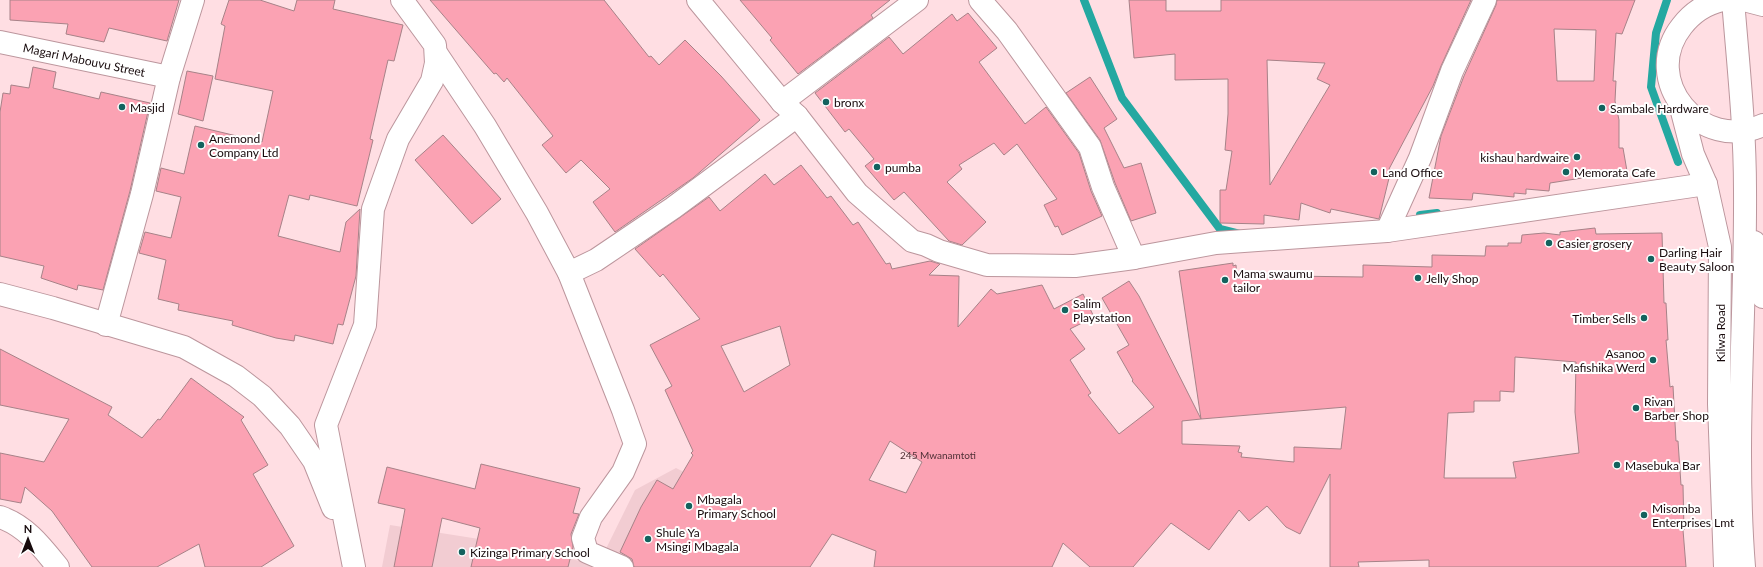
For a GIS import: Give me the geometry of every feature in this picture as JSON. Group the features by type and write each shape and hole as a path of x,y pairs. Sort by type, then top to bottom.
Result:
{"main road":[{"path":"106,324 144,186 169,76 193,0"},
{"path":"354,566 326,425 365,325 373,209 398,140 432,81 436,70 435,46 402,0"},
{"path":"698,0 790,109 857,193 912,241 926,244 939,251 987,265 1075,266 1134,258 1216,243 1387,231 1706,184"},
{"path":"569,274 603,256 673,208 917,0"},
{"path":"980,0 1007,31 1090,147 1103,187 1134,258"},
{"path":"1387,231 1420,158 1452,71 1485,0"},
{"path":"1683,0 1668,58 1670,82 1680,104 1694,119 1713,129 1733,132 1753,128"},
{"path":"1675,35 1691,15 1713,2 1722,0"},
{"path":"1733,0 1753,128 1745,190 1740,509 1744,567"},
{"path":"1744,0 1763,5"},
{"name":"Magari Mabouvu Street","path":"0,42 169,76"},
{"path":"436,53 485,126 537,214 569,274 623,410 635,444 623,472 591,517 583,538 587,552 622,567"},
{"name":"Kilwa Road","path":"1680,104 1693,154 1706,184 1720,247 1719,404 1725,567"},
{"path":"1745,190 1763,297"},
{"path":"0,294 53,308 184,348 236,376 262,396 290,426 314,461 354,566"},
{"path":"0,517 12,521 35,538 58,567"}],"shaded area":[{"name":"Mbagala Primary School","path":"676,468 782,522 778,567 382,567 390,525 479,539 598,565 635,490"}],"building":[{"path":"10,0 179,0 167,41 109,28 104,42 66,34 68,24 10,20"},
{"path":"229,0 260,0 294,11 297,0 335,0 333,9 403,25 394,61 388,60 370,139 373,140 357,206 310,195 309,200 289,195 278,236 340,252 346,222 360,209 356,276 343,325 338,324 333,344 295,335 294,341 276,338 232,325 233,321 178,310 179,304 158,299 166,260 139,253 145,232 171,238 181,197 156,191 161,168 184,174 195,126 262,142 273,91 215,79 225,26 221,24"},
{"path":"430,0 604,0 649,57 651,56 659,65 685,40 721,76 760,120 693,178 615,232 593,202 610,189 581,160 566,173 542,145 553,136 507,78 504,82 496,73 494,74"},
{"path":"740,0 890,0 871,15 873,18 798,74 770,40 772,38"},
{"path":"1129,0 1166,0 1166,11 1221,11 1221,0 1471,0 1433,86 1389,169 1391,170 1379,219 1331,209 1330,213 1301,203 1299,220 1264,215 1264,224 1220,223 1220,190 1226,190 1232,151 1225,150 1228,114 1228,79 1175,80 1175,54 1134,58","holes":["1267,60 1325,63 1317,79 1330,85 1270,185"]},
{"path":"1497,0 1635,0 1622,34 1616,33 1613,81 1616,81 1615,101 1619,120 1619,148 1623,148 1627,171 1550,183 1549,191 1526,189 1526,194 1514,193 1514,197 1473,193 1472,200 1429,198 1441,136 1464,76","holes":["1554,29 1596,30 1594,81 1557,81"]},
{"path":"968,13 997,48 979,62 1025,124 1046,107 1079,153 1091,191 1102,216 1062,235 1058,226 1055,227 1044,205 1057,199 1017,144 1004,155 994,143 959,165 962,169 947,182 986,222 962,245 949,241 904,192 894,200 865,166 874,159 849,129 845,132 815,93 889,37 903,54 952,14 957,21"},
{"path":"33,67 56,72 53,88 99,99 101,92 150,103 130,191 103,290 78,285 77,290 41,278 44,266 0,256 0,112 3,93 10,94 11,85 29,88"},
{"path":"187,71 213,76 203,121 178,114"},
{"path":"1090,77 1117,119 1104,128 1124,168 1141,163 1156,213 1131,221 1115,183 1100,140 1066,93"},
{"path":"443,135 501,199 472,224 415,160"},
{"path":"801,165 827,198 831,196 853,225 858,222 886,264 890,263 892,269 930,261 940,264 929,275 959,276 958,327 991,289 997,294 1042,285 1054,309 1083,294 1094,317 1070,329 1085,349 1070,360 1091,393 1088,395 1119,434 1154,407 1132,381 1133,380 1117,352 1129,345 1102,298 1129,281 1139,296 1201,419 1179,271 1233,263 1233,266 1236,265 1237,278 1287,276 1363,277 1363,265 1432,267 1432,255 1485,256 1486,246 1508,246 1508,243 1521,243 1522,235 1544,233 1560,235 1560,232 1595,228 1596,234 1662,233 1664,303 1666,303 1668,340 1666,340 1670,387 1673,386 1676,441 1678,441 1681,485 1683,485 1683,530 1686,567 1429,567 1429,560 1358,562 1359,567 1330,567 1330,474 1300,534 1286,527 1267,506 1249,521 1239,510 1209,550 1171,523 1133,567 1090,567 1063,543 1052,567 874,567 876,551 832,534 810,567 634,567 632,559 620,552 641,507 657,480 673,489 693,455 691,453 693,451 665,390 672,386 650,345 700,319 663,274 660,277 635,249 709,197 720,211 765,174 774,185","holes":["780,326 790,365 744,392 721,346","1515,357 1576,362 1575,412 1579,453 1513,462 1516,478 1444,478 1448,413 1474,412 1474,401 1500,401 1500,391 1514,392","1346,407 1341,449 1294,447 1294,462 1241,457 1242,453 1238,452 1240,446 1182,444 1182,421","890,441 922,462 906,493 869,480"]},
{"path":"0,349 112,407 108,415 142,438 158,419 160,420 191,378 244,417 241,420 268,465 253,474 294,546 261,567 205,567 199,544 157,567 92,567 52,511 25,487 21,503 0,499 0,453 44,462 69,419 0,405"},
{"path":"481,464 580,488 573,513 579,514 571,534 573,547 568,567 471,567 480,528 442,518 432,567 394,567 405,509 378,503 387,467 475,489"}],"waterway":[{"path":"1084,0 1122,98 1220,229 1240,234"},
{"path":"1667,0 1656,33 1651,87 1678,162"},
{"path":"1420,215 1437,213"}],"place":[{"name":"bronx","path":"826,102"},
{"name":"Masjid","path":"122,107"},
{"name":"Sambale Hardware","path":"1602,108"},
{"name":"Anemond Company Ltd","path":"201,145"},
{"name":"kishau hardwaire","path":"1577,157"},
{"name":"pumba","path":"877,167"},
{"name":"Land Office","path":"1374,172"},
{"name":"Memorata Cafe","path":"1566,172"},
{"name":"Casier grosery","path":"1549,243"},
{"name":"Darling Hair Beauty Saloon","path":"1651,259"},
{"name":"Jelly Shop","path":"1418,278"},
{"name":"Mama swaumu tailor","path":"1225,280"},
{"name":"Salim Playstation","path":"1065,310"},
{"name":"Timber Sells","path":"1644,318"},
{"name":"Asanoo Mafishika Werd","path":"1653,360"},
{"name":"Rivan Barber Shop","path":"1636,408"},
{"name":"Masebuka Bar","path":"1617,465"},
{"name":"Mbagala Primary School","path":"689,506"},
{"name":"Misomba Enterprises Lmt","path":"1644,515"},
{"name":"Shule Ya Msingi Mbagala","path":"648,539"},
{"name":"Kizinga Primary School","path":"462,552"}]}
